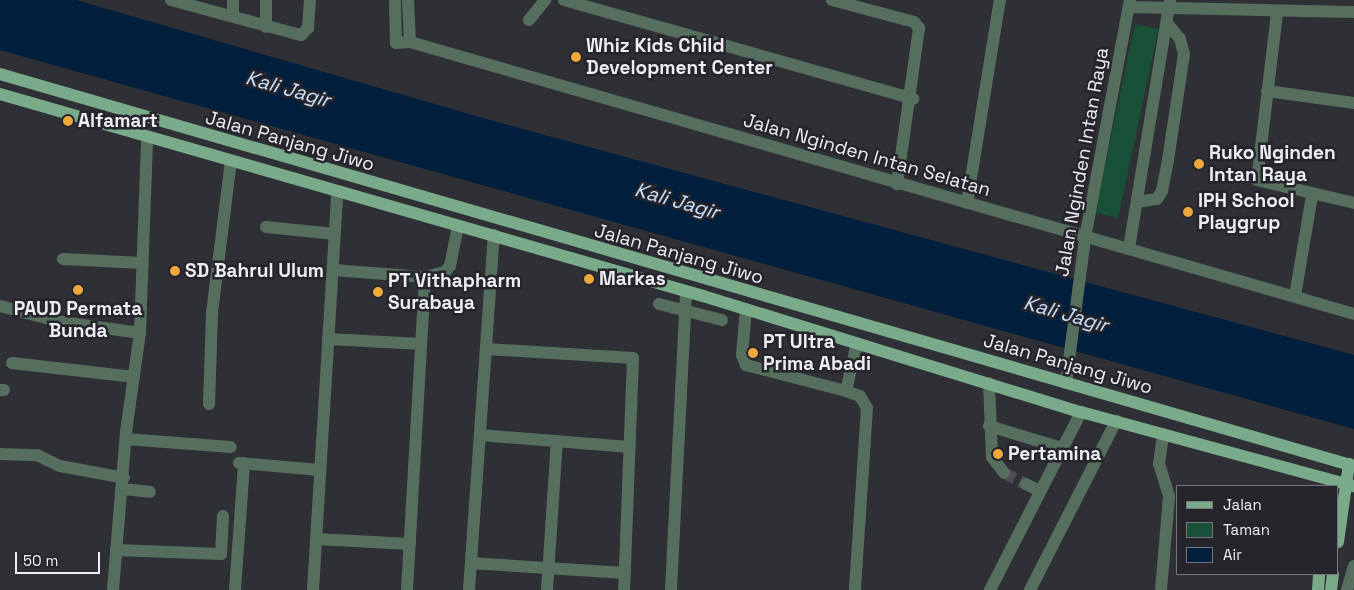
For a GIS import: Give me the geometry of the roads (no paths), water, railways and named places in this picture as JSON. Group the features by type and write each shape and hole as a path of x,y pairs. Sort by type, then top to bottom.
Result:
{"main road":[{"name":"Jalan Panjang Jiwo","path":"0,74 557,239 1351,465"},
{"name":"Jalan Panjang Jiwo","path":"0,94 337,193 494,235 553,254 746,309 1081,412 1329,482 1350,485"},
{"path":"527,246 530,231"},
{"path":"553,254 557,239"},
{"path":"1329,482 1332,459"},
{"path":"1339,537 1350,485 1351,465"},
{"path":"1318,590 1319,575"},
{"path":"1331,590 1333,575"}],"street":[{"path":"171,0 233,16 266,27 305,33 310,0"},
{"path":"233,0 233,16"},
{"path":"266,0 266,27"},
{"name":"Jalan Nginden Intan Selatan","path":"395,0 396,43 410,42 897,184 1085,238 1129,248 1354,314"},
{"path":"408,0 410,42"},
{"path":"529,20 545,0"},
{"path":"564,0 912,99"},
{"path":"832,0 914,22 919,28 912,99 897,184"},
{"path":"967,203 1000,0"},
{"name":"Jalan Nginden Intan Raya","path":"1066,383 1085,238 1129,4 1277,13 1354,12"},
{"path":"1129,248 1169,5"},
{"path":"1277,13 1257,180 1354,203"},
{"path":"1137,202 1157,199 1162,191 1168,160 1184,54 1180,39 1167,23"},
{"path":"1267,91 1354,103"},
{"path":"113,590 124,484 126,439 140,333 147,138"},
{"path":"209,404 212,313 231,161"},
{"path":"313,590 337,193"},
{"path":"1295,296 1312,194"},
{"path":"332,270 425,276 448,270 458,226"},
{"path":"266,227 335,234"},
{"path":"469,590 494,235"},
{"path":"63,259 142,263"},
{"path":"407,590 425,276"},
{"path":"671,590 686,292"},
{"path":"659,304 722,320"},
{"path":"0,306 69,323 140,333"},
{"path":"746,309 742,356 746,365 846,391 860,396 867,408 855,590"},
{"path":"328,339 421,344"},
{"path":"846,391 857,343"},
{"path":"486,348 632,356 624,590"},
{"path":"12,363 134,377"},
{"path":"989,384 989,426 992,457 1004,473"},
{"path":"990,590 1081,412"},
{"path":"1030,590 1116,421"},
{"path":"989,426 1062,448"},
{"path":"1161,590 1169,496 1159,464 1163,434"},
{"path":"480,436 630,446"},
{"path":"126,439 231,447"},
{"path":"547,590 557,441"},
{"path":"0,454 36,455 60,466 150,492"},
{"path":"235,590 242,463 320,470"},
{"path":"1026,484 1040,491"},
{"path":"116,550 221,554 223,516"},
{"path":"316,539 410,544"},
{"path":"471,562 625,573"},
{"path":"1348,590 1354,566"}],"water":[{"name":"Kali Jagir","path":"0,0 76,0 493,121 1354,355 1354,429 0,50"}],"tunnel":[{"path":"1004,473 1026,484"}],"place":[{"name":"Whiz Kids Child Development Center","path":"576,57"},
{"name":"Alfamart","path":"68,121"},
{"name":"Ruko Nginden Intan Raya","path":"1199,164"},
{"name":"IPH School Playgrup","path":"1188,212"},
{"name":"SD Bahrul Ulum","path":"175,271"},
{"name":"Markas","path":"589,279"},
{"name":"PAUD Permata Bunda","path":"78,290"},
{"name":"PT Vithapharm Surabaya","path":"378,292"},
{"name":"PT Ultra Prima Abadi","path":"753,353"},
{"name":"Pertamina","path":"998,454"}]}
